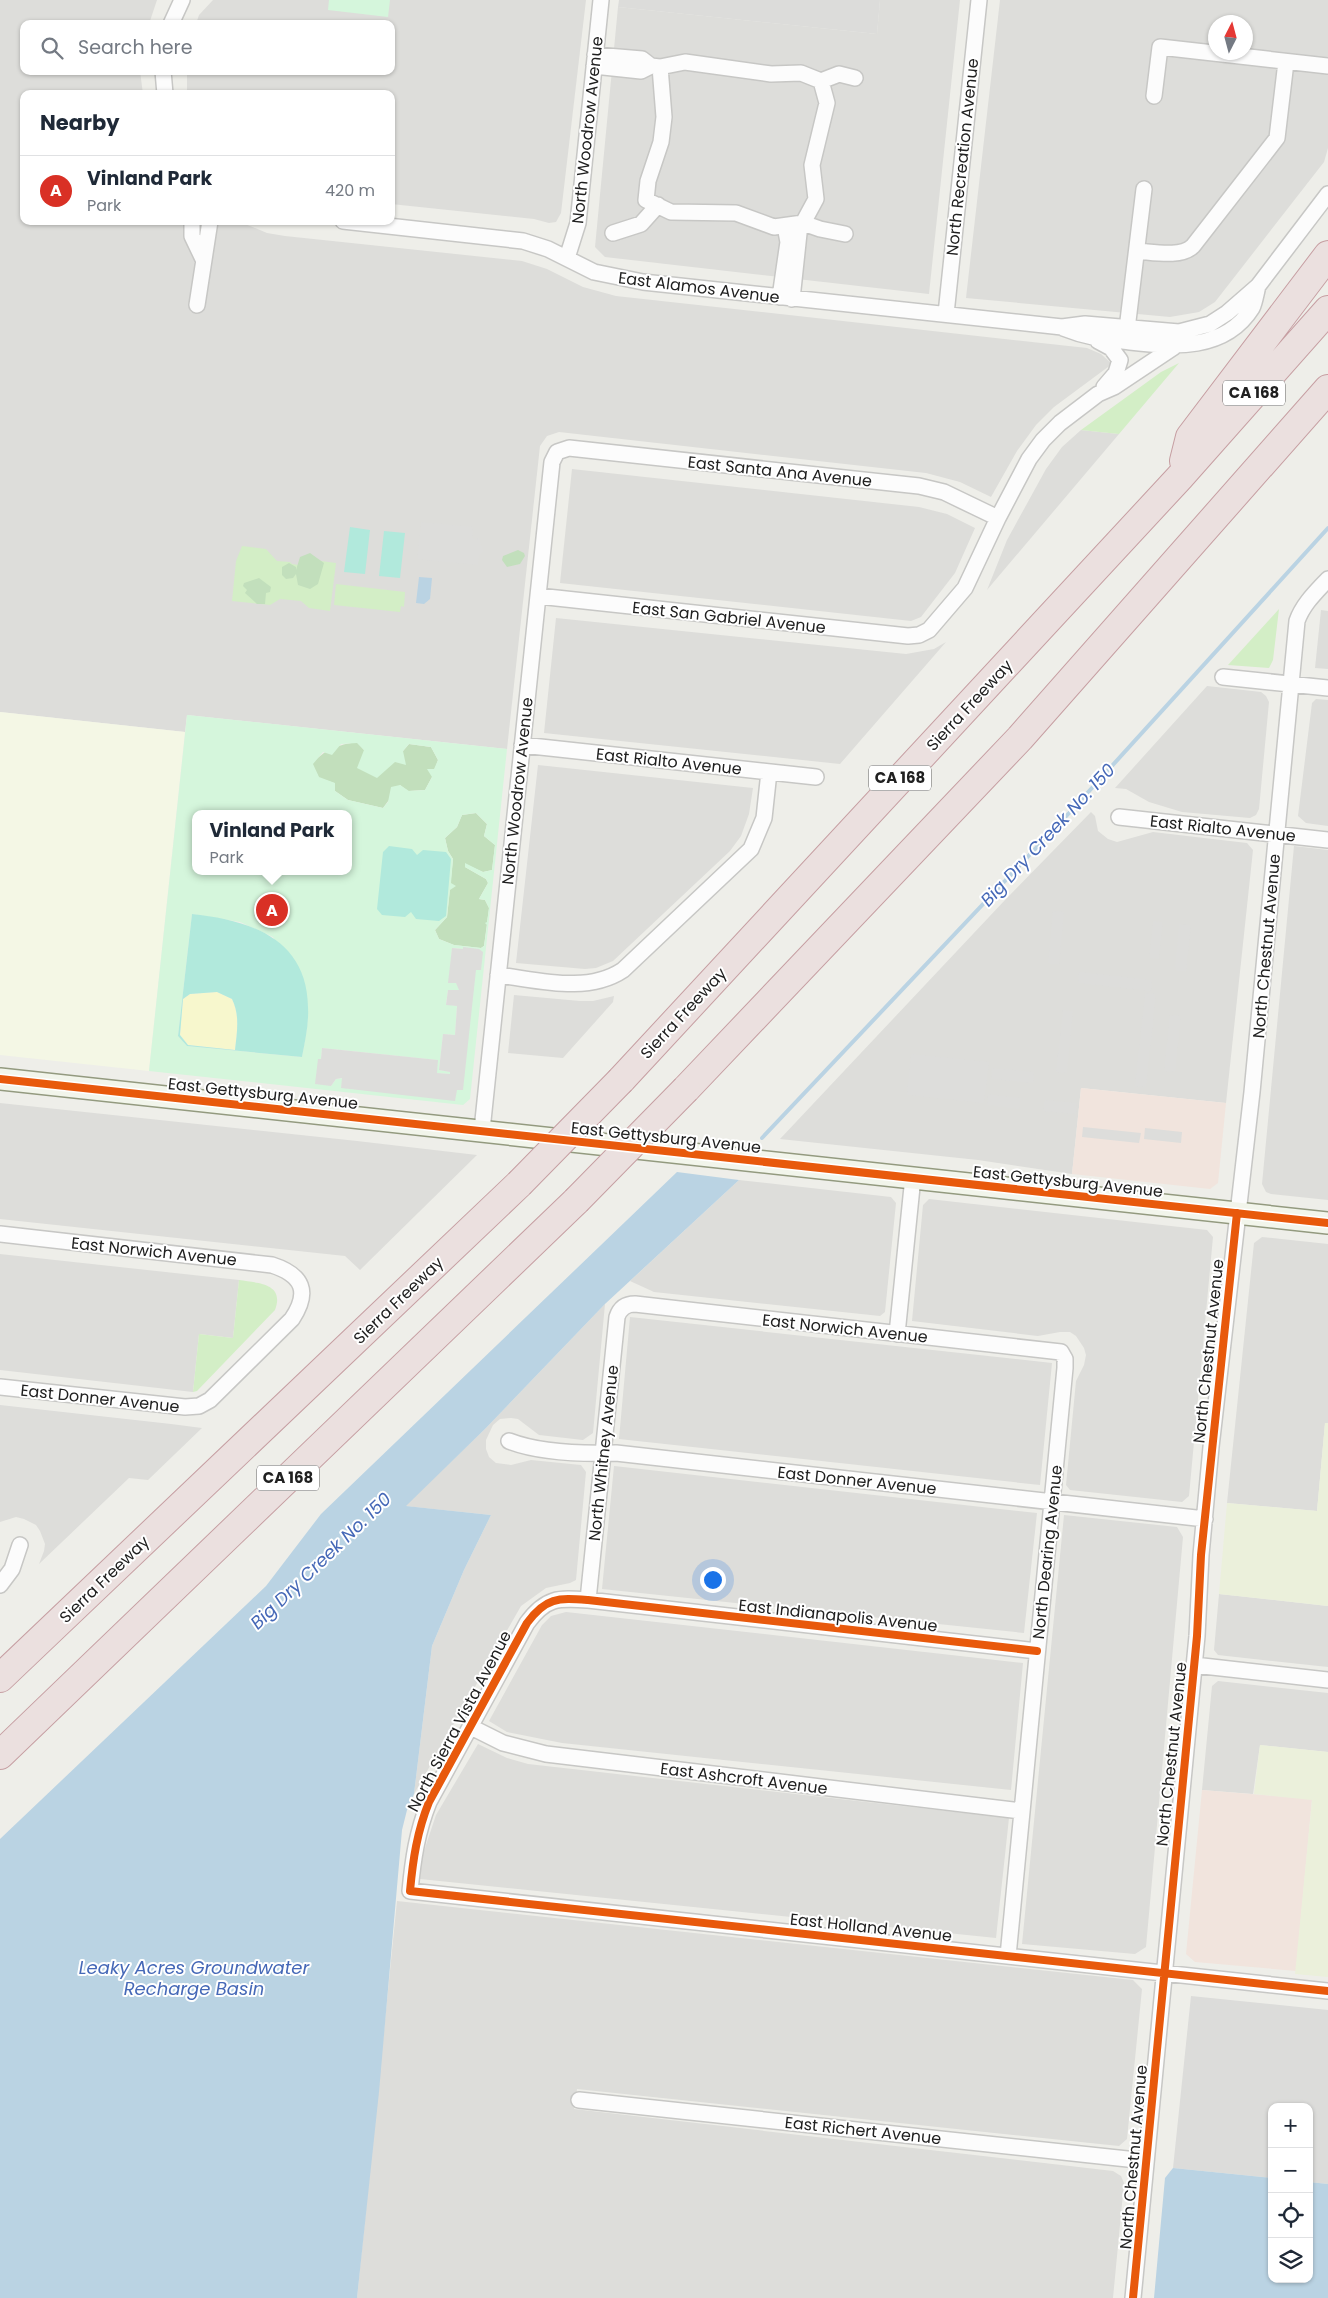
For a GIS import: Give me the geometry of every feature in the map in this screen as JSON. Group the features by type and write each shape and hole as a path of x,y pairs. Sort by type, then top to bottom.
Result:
{"highway":[{"path":"1180,477 1190,437 1328,255"},
{"name":"Sierra Freeway","path":"0,1678 519,1184 621,1080 1180,477 1328,310"},
{"name":"CA 168","path":"0,1755 576,1201 686,1090 1020,738 1328,388"}],"street":[{"path":"173,20 182,0"},
{"name":"North Woodrow Avenue","path":"567,258 578,223 601,0"},
{"name":"North Recreation Avenue","path":"946,314 979,0"},
{"path":"1154,96 1160,47 1328,66"},
{"path":"594,60 642,59 656,67 685,62 771,74 801,73 821,81 838,74 855,78"},
{"path":"1137,252 1177,253 1188,251 1193,246 1277,138 1286,62"},
{"path":"656,67 664,117 661,142 648,181 646,200 671,212 736,213 774,227 802,224 845,234"},
{"path":"163,75 165,90"},
{"path":"786,298 802,224 816,199 812,166 827,103 821,81"},
{"path":"1127,329 1144,189"},
{"path":"1062,327 1085,324 1167,333 1199,329 1223,316 1258,286 1328,194"},
{"path":"613,233 641,224 658,205"},
{"path":"192,225 192,236 203,259"},
{"path":"197,305 209,225"},
{"name":"East Alamos Avenue","path":"381,225 523,240 567,258 594,272 625,279 1062,327"},
{"path":"784,226 788,242 786,298"},
{"path":"1085,337 1174,347 1204,342 1229,329 1252,307 1258,286"},
{"path":"998,518 1039,444 1060,423 1098,394 1114,376 1120,360 1108,346 1062,327"},
{"path":"1098,394 1114,387 1174,347"},
{"name":"East Santa Ana Avenue","path":"557,452 569,448 919,486 951,495 998,518"},
{"name":"North Woodrow Avenue","path":"482,1130 552,462 557,452"},
{"name":"East San Gabriel Avenue","path":"538,596 902,636 919,635 932,627 968,582 998,518"},
{"name":"North Chestnut Avenue","path":"1134,2298 1194,1665 1205,1519 1237,1213 1252,1092 1297,621 1301,610 1328,579"},
{"path":"1224,677 1328,688"},
{"name":"East Rialto Avenue","path":"522,745 816,777"},
{"path":"498,975 588,984 608,979 624,970 751,849 764,818 769,772"},
{"name":"East Rialto Avenue","path":"1119,817 1328,840"},
{"name":"East Gettysburg Avenue","path":"0,1078 1328,1223"},
{"path":"897,1334 913,1178"},
{"name":"East Norwich Avenue","path":"0,1234 261,1263 277,1266 291,1273 301,1285 301,1303 292,1318 210,1400 199,1406"},
{"name":"East Norwich Avenue","path":"623,1307 635,1304 1055,1350 1061,1352 1064,1356"},
{"name":"North Whitney Avenue","path":"588,1600 617,1317 623,1307"},
{"name":"North Dearing Avenue","path":"1008,1956 1066,1368 1064,1356"},
{"name":"East Donner Avenue","path":"0,1387 185,1407 199,1406"},
{"name":"East Donner Avenue","path":"509,1441 533,1448 625,1454 1205,1519"},
{"path":"0,1585 6,1566 20,1545"},
{"name":"East Indianapolis Avenue","path":"547,1602 564,1598 588,1600 1037,1651"},
{"name":"North Sierra Vista Avenue","path":"410,1892 414,1849 419,1825 429,1802 527,1623 536,1610 547,1602"},
{"path":"1194,1665 1328,1680"},
{"name":"East Ashcroft Avenue","path":"471,1727 503,1743 546,1754 1022,1811"},
{"name":"East Holland Avenue","path":"410,1892 1328,1991"},
{"name":"East Richert Avenue","path":"579,2100 1146,2161"}],"shaded area":[{"path":"0,0 157,0 150,20 20,20 20,75 141,75 142,90 20,90 20,225 248,225 267,233 285,236 522,261 547,269 583,287 616,296 1087,348 1101,354 1112,364 1054,407 1036,425 1017,451 991,497 960,482 926,473 559,432 547,436 540,446 507,749 187,715 185,732 0,712"},
{"path":"213,0 586,0 561,213 556,222 549,223 534,219 395,204 395,90 187,90 187,75 395,75 395,20 197,20 199,15"},
{"path":"329,0 390,0 388,17 328,10"},
{"path":"619,0 880,0 877,34 618,7"},
{"path":"880,0 960,0 929,294 605,257 595,247 618,7 877,34"},
{"path":"1000,0 1328,0 1328,148 1324,162 1215,302 1199,312 1170,317 966,298"},
{"path":"1179,363 1119,434 1081,430 1161,372"},
{"path":"1081,430 1119,434 987,590 1007,540 1046,469 1062,447"},
{"path":"572,469 919,507 947,514 975,528 955,573 921,617 911,621 560,583"},
{"path":"421,522 473,527 472,538 476,540 479,538 483,551 479,555 478,565 417,559"},
{"path":"350,527 370,530 365,574 344,572"},
{"path":"384,531 405,533 400,578 379,576"},
{"path":"242,546 266,549 277,561 290,562 292,564 313,567 314,560 336,563 330,611 309,608 301,601 280,599 270,605 232,601 236,561"},
{"path":"518,550 524,553 525,556 520,564 507,567 502,560 503,556"},
{"path":"310,553 324,563 318,584 310,589 298,585 296,574 293,578 286,579 282,575 282,567 289,563 296,567 296,570 300,557"},
{"path":"259,578 271,587 270,592 266,593 265,604 257,604 245,593 247,590 243,586 244,583"},
{"path":"336,584 405,592 404,607 401,606 400,612 334,605"},
{"path":"1279,609 1273,660 1269,668 1228,665"},
{"path":"1321,610 1328,611 1328,669 1315,668"},
{"path":"556,618 906,654 934,649 946,642 840,764 544,733"},
{"path":"1207,686 1261,692 1269,702 1259,809 1256,815 1250,818 1182,812 1149,802 1126,789 1115,788"},
{"path":"1316,699 1328,700 1328,826 1306,823 1298,816 1312,703"},
{"path":"0,712 185,732 149,1071 0,1055"},
{"path":"187,715 507,749 470,1099 463,1105 149,1071","holes":["357,743 364,750 357,768 377,778 395,762 406,765 403,751 409,744 431,747 438,760 434,769 427,769 432,777 425,790 409,791 400,785 391,787 388,802 383,808 348,800 335,791 335,783 319,777 313,764 323,752 332,755 341,744","476,813 487,824 484,836 495,845 492,870 483,872 465,863 465,867 486,879 488,883 479,899 485,900 489,908 487,922 485,923 487,925 484,946 481,948 454,945 439,939 435,930 447,917 450,890 456,886 451,883 453,859 448,851 445,838 457,827 462,815","192,914 240,922 273,937 308,1006 307,1028 302,1057 187,1046 178,1036","452,948 463,949 463,1090 341,1088 343,1078 336,1079 331,1086 318,1059 321,1059 322,1048 437,1060 436,1073 450,1074 451,1072 439,1070 443,1034 455,1035 457,1006 446,1004 448,990 459,991 459,987 456,983 449,982"]},
{"path":"357,742 364,750 403,751 409,744 431,747 438,760 425,790 408,791 400,785 383,808 348,800 335,791 334,783 319,778 312,764 332,749"},
{"path":"538,765 753,788 749,814 741,836 730,851 613,961 596,968 585,969 516,963"},
{"path":"1091,812 1095,816 1098,831 1108,839 1117,842 1153,832 1247,843 1253,850 1226,1103 1081,1088 1072,1174 978,1160 780,1139 1005,900"},
{"path":"476,813 487,824 484,836 495,845 492,870 483,872 465,864 465,867 486,879 488,883 479,899 485,900 489,908 484,946 481,948 454,945 439,939 435,930 447,917 453,859 448,851 445,838 457,827 462,815"},
{"path":"389,846 412,849 417,855 423,850 446,852 451,859 446,916 439,921 416,919 411,912 405,917 382,915 377,909 383,852"},
{"path":"1294,846 1328,850 1328,1200 1271,1194 1266,1192 1262,1184"},
{"path":"1053,911 1064,912 1059,965 1048,963"},
{"path":"192,914 234,921 253,928 271,937 286,949 297,964 305,983 308,1007 302,1057 187,1046 178,1036","holes":["217,992 232,999 237,1017 235,1050 188,1045 180,1035 183,999 190,994"]},
{"path":"1153,921 1163,922 1159,959 1149,958"},
{"path":"1179,924 1191,925 1186,972 1175,970"},
{"path":"463,947 479,949 483,952 481,970 476,970 463,1090 457,1090 455,1101 341,1088 342,1078 336,1079 331,1086 315,1084 318,1059 321,1059 322,1048 438,1060 437,1073 450,1074 450,1072 439,1070 443,1034 455,1035 457,1006 446,1005 448,990 459,990 456,983 448,983 452,948 463,949"},
{"path":"1079,972 1152,980 1151,991 1078,983"},
{"path":"1145,993 1156,994 1146,1087 1135,1086"},
{"path":"514,995 580,1001 593,1001 614,996 613,1002 563,1058 508,1053"},
{"path":"1063,1010 1073,1011 1067,1073 1056,1072"},
{"path":"1170,1015 1181,1016 1175,1072 1164,1071"},
{"path":"911,1054 989,1062 984,1103 907,1095"},
{"path":"992,1068 1034,1072 1033,1083 991,1079"},
{"path":"1081,1088 1226,1103 1218,1183 1210,1189 1072,1174"},
{"path":"988,1094 1021,1098 1019,1109 987,1105"},
{"path":"1045,1100 1077,1103 1076,1114 1043,1111"},
{"path":"0,1103 477,1155 360,1270 345,1256 0,1219"},
{"path":"1083,1127 1141,1133 1139,1143 1082,1137"},
{"path":"1145,1128 1182,1132 1181,1143 1144,1139"},
{"path":"739,1180 891,1197 896,1203 885,1312 880,1316 654,1292 630,1281"},
{"path":"929,1199 1207,1230 1213,1237 1189,1496 1182,1502 1070,1490 1066,1485 1076,1381 1084,1365 1086,1355 1076,1336 1070,1332 1060,1332 1038,1336 912,1321 923,1205"},
{"path":"1262,1237 1328,1244 1328,1423 1325,1423 1317,1511 1227,1503 1254,1243"},
{"path":"0,1254 239,1280 233,1338 199,1334 193,1392 0,1370"},
{"path":"239,1280 261,1284 273,1289 277,1301 275,1310 197,1391 193,1392 199,1334 233,1338"},
{"path":"605,1304 593,1433 583,1440 539,1435 518,1419 511,1418 500,1419 493,1425 486,1440 486,1449 489,1457 496,1463 511,1465 531,1460 581,1465 586,1472 576,1580 546,1588 521,1606 414,1794 432,1646 464,1570 491,1515 405,1506 486,1428"},
{"path":"630,1317 1052,1363 1040,1485 619,1439"},
{"path":"0,1405 202,1428 148,1480 129,1478 39,1564 45,1544 36,1525 16,1517 0,1522"},
{"path":"1325,1423 1328,1423 1328,1606 1219,1594 1227,1503 1317,1511"},
{"path":"614,1466 1037,1513 1024,1633 602,1589"},
{"path":"1064,1515 1177,1527 1183,1537 1146,1947 1135,1954 1022,1944"},
{"path":"1219,1594 1328,1606 1328,1667 1218,1655 1214,1650"},
{"path":"566,1612 1023,1663 1011,1790 562,1743 507,1732 489,1721 542,1625 551,1616"},
{"path":"1218,1681 1328,1693 1328,1752 1260,1745 1253,1794 1202,1790 1212,1686"},
{"path":"478,1744 507,1758 528,1764 1009,1818 996,1938 420,1879 421,1860 436,1815"},
{"path":"1260,1745 1328,1752 1328,1977 1295,1974 1312,1800 1254,1794"},
{"path":"1202,1790 1312,1799 1296,1971 1195,1962 1186,1954"},
{"path":"397,1901 1133,1980 1142,1989 1127,2139 1119,2146 577,2089 574,2109 1113,2171 1121,2176 1124,2183 1113,2298 357,2298"},
{"path":"1191,1996 1328,2010 1328,2184 1313,2182 1313,2103 1268,2103 1268,2178 1173,2168"}],"sand":[{"path":"217,992 232,999 235,1005 237,1024 235,1050 188,1045 180,1035 183,999 190,994"}],"water":[{"path":"419,577 432,578 430,599 424,604 416,603"},
{"name":"Leaky Acres Groundwater Recharge Basin","path":"677,1172 739,1180 605,1304 486,1428 406,1506 491,1515 464,1570 432,1646 414,1794 407,1810 402,1830 379,2092 357,2298 0,2298 0,1839 266,1586 321,1514"},
{"path":"1173,2168 1268,2178 1268,2283 1313,2283 1313,2182 1328,2184 1328,2298 1154,2298 1165,2178"}],"waterway":[{"name":"Big Dry Creek No. 150","path":"762,1138 1071,811 1328,528"}],"cycle path":[{"path":"0,1079 1328,1223"},
{"path":"1133,2298 1197,1636 1201,1555 1237,1213"},
{"path":"1037,1651 588,1600 568,1599 553,1601 540,1608 527,1623 429,1802 416,1846 410,1891 1328,1991"}],"place":[{"name":"Vinland Park","path":"272,910"}]}
